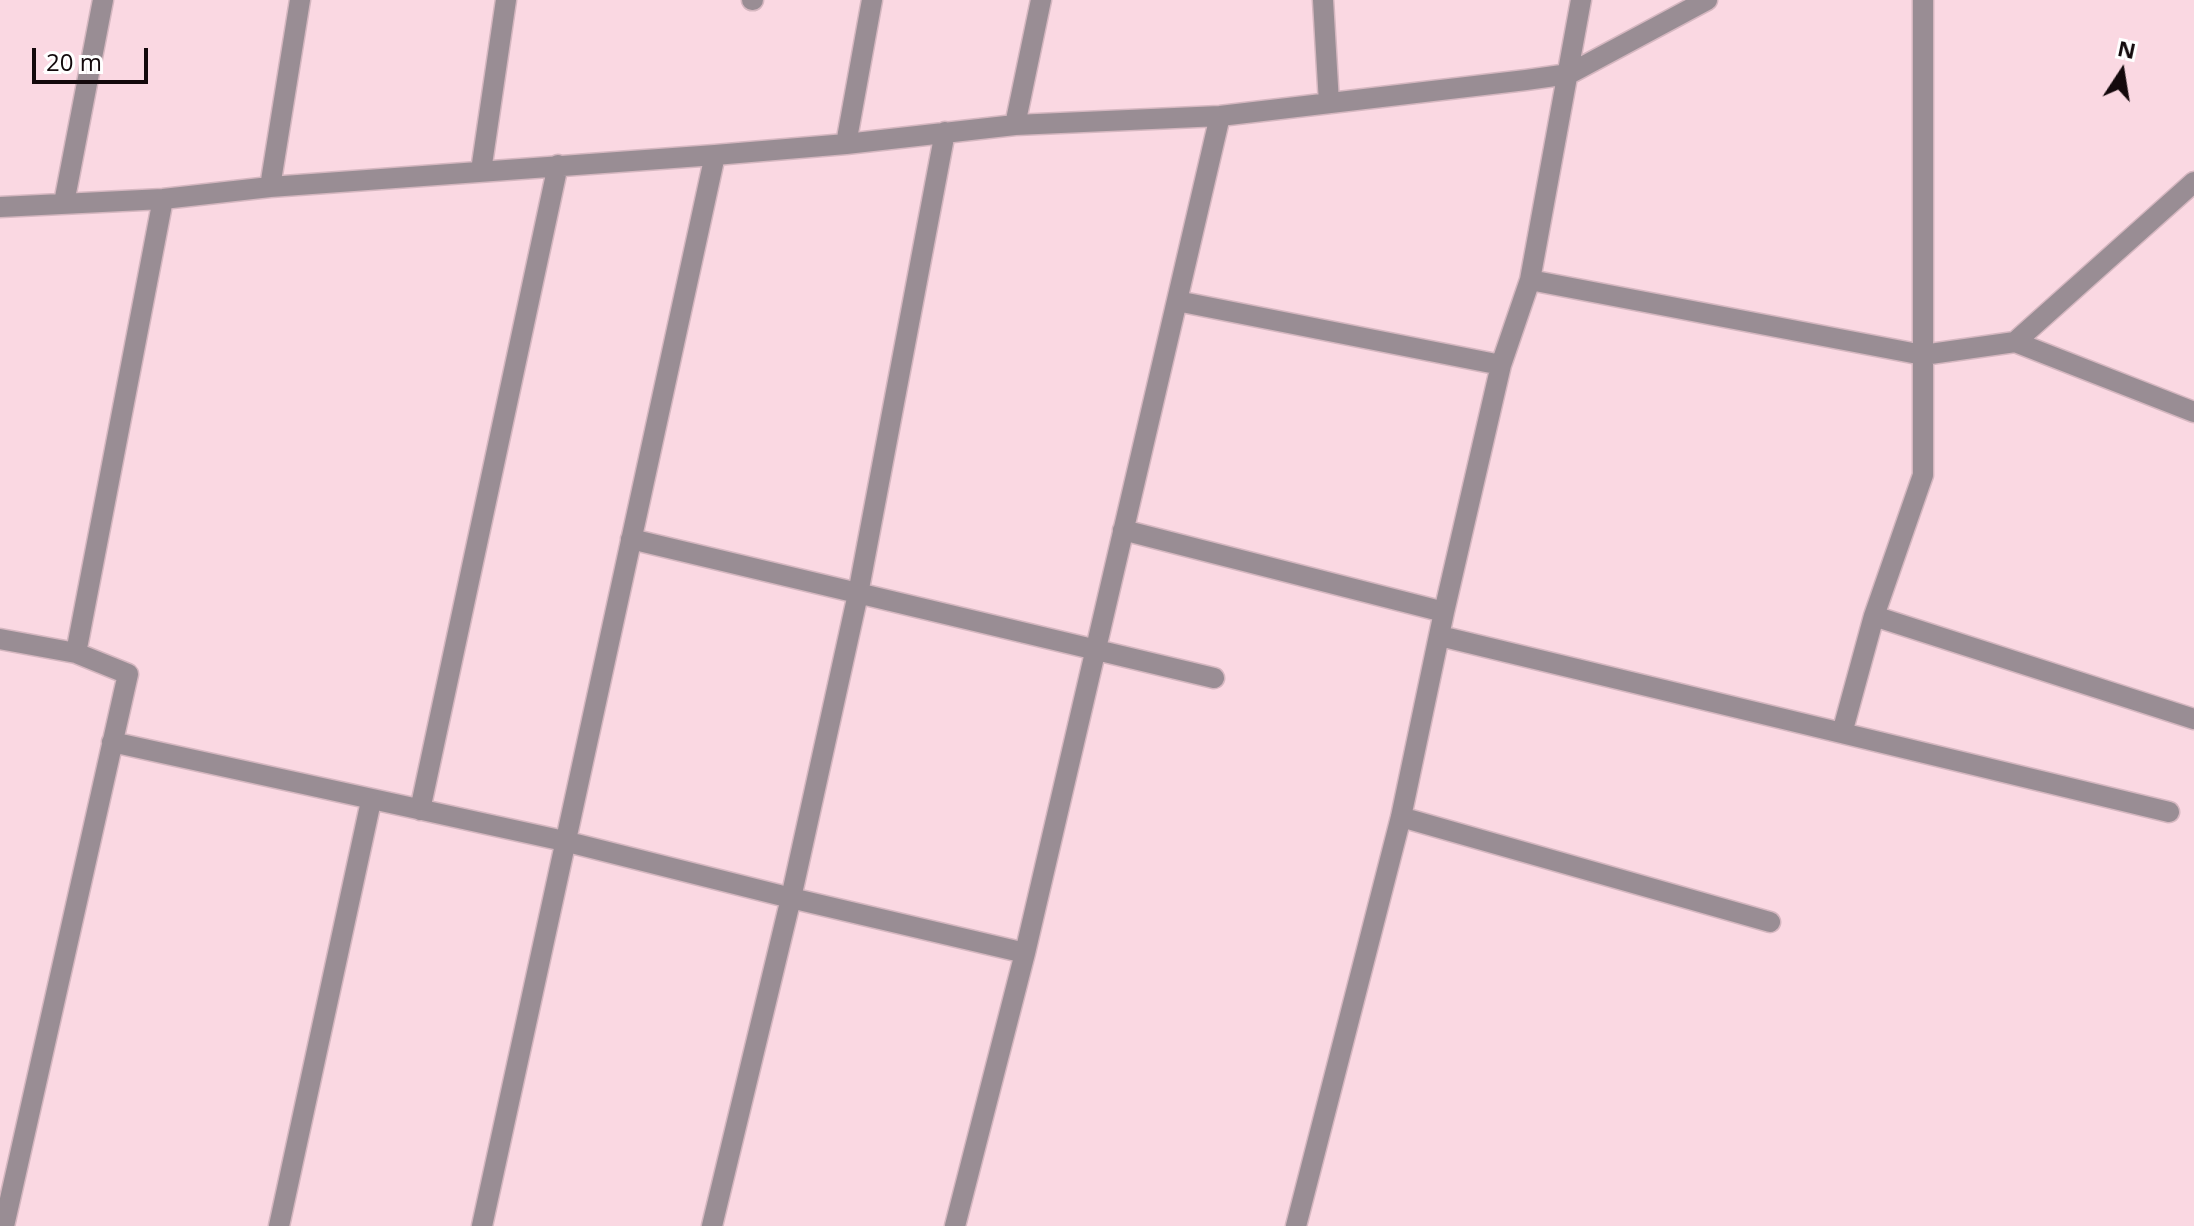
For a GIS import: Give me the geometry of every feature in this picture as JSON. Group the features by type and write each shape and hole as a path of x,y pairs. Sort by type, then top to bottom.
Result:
{"street":[{"path":"64,203 103,0"},
{"path":"270,187 300,0"},
{"path":"481,171 506,0"},
{"path":"846,144 872,0"},
{"path":"1015,125 1041,0"},
{"path":"1323,0 1329,103"},
{"path":"1296,1226 1401,817 1501,365 1530,280 1581,0"},
{"path":"0,207 163,199 270,187 715,155 1015,125 1220,116 1569,74 1707,0"},
{"path":"1842,733 1874,616 1923,475 1923,0"},
{"path":"955,1226 1025,953 1220,116"},
{"path":"712,1226 791,898 858,594 945,132"},
{"path":"482,1226 715,155"},
{"path":"420,810 558,165"},
{"path":"2015,342 2194,182"},
{"path":"76,653 163,199"},
{"path":"1530,280 1923,355 2015,342 2194,412"},
{"path":"1177,301 1501,365"},
{"path":"1123,530 1444,612"},
{"path":"631,539 1214,678"},
{"path":"1874,616 2194,719"},
{"path":"1440,636 2169,812"},
{"path":"0,639 76,653 128,674 4,1226"},
{"path":"112,742 564,841 1025,953"},
{"path":"279,1226 371,801"},
{"path":"1401,817 1770,922"}]}
